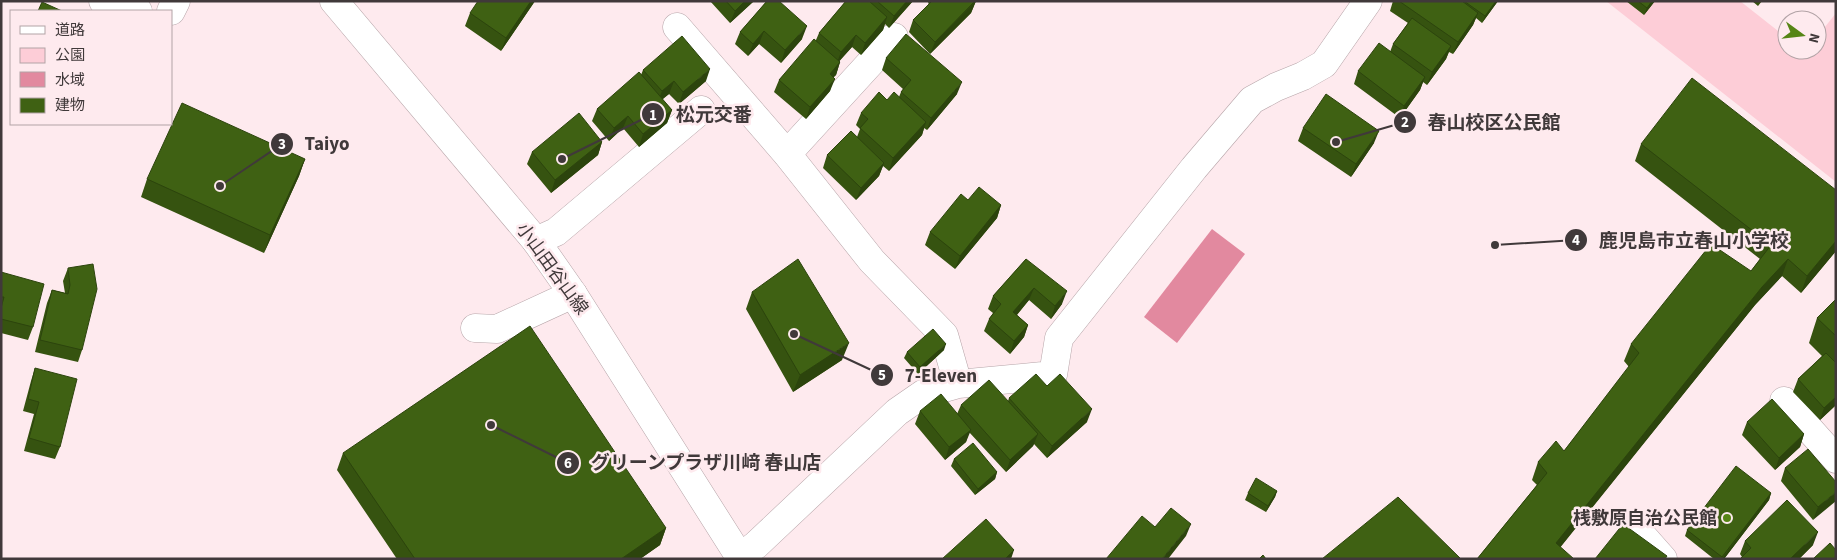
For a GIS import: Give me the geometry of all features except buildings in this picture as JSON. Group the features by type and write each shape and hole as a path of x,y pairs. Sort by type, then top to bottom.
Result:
{"street":[{"path":"102,1 134,10"},
{"name":"小山田谷山線","path":"334,1 536,242 573,294 740,558"},
{"path":"740,558 897,412 922,394 958,384 1053,375 1059,338 1194,168 1252,100 1276,86 1304,76 1324,64 1368,1"},
{"path":"676,28 787,154 872,261 944,335 958,384"},
{"path":"787,154 894,37"},
{"path":"536,242 556,232 701,110"},
{"path":"475,328 497,329 573,294"},
{"path":"1784,402 1836,459"},
{"path":"1640,533 1663,559"}],"green space":[{"path":"1606,1 1740,1 1777,30 1777,60 1827,60 1827,24 1836,13 1836,182"}],"water":[{"path":"1212,229 1245,254 1177,343 1144,317"}],"place":[{"name":"春山校区公民館","path":"1336,142"},
{"name":"松元交番","path":"562,159"},
{"name":"Taiyo","path":"220,186"},
{"name":"鹿児島市立春山小学校","path":"1495,245"},
{"name":"7-Eleven","path":"794,334"},
{"name":"グリーンプラザ川﨑 春山店","path":"491,425"},
{"name":"桟敷原自治公民館","path":"1727,518"}]}
